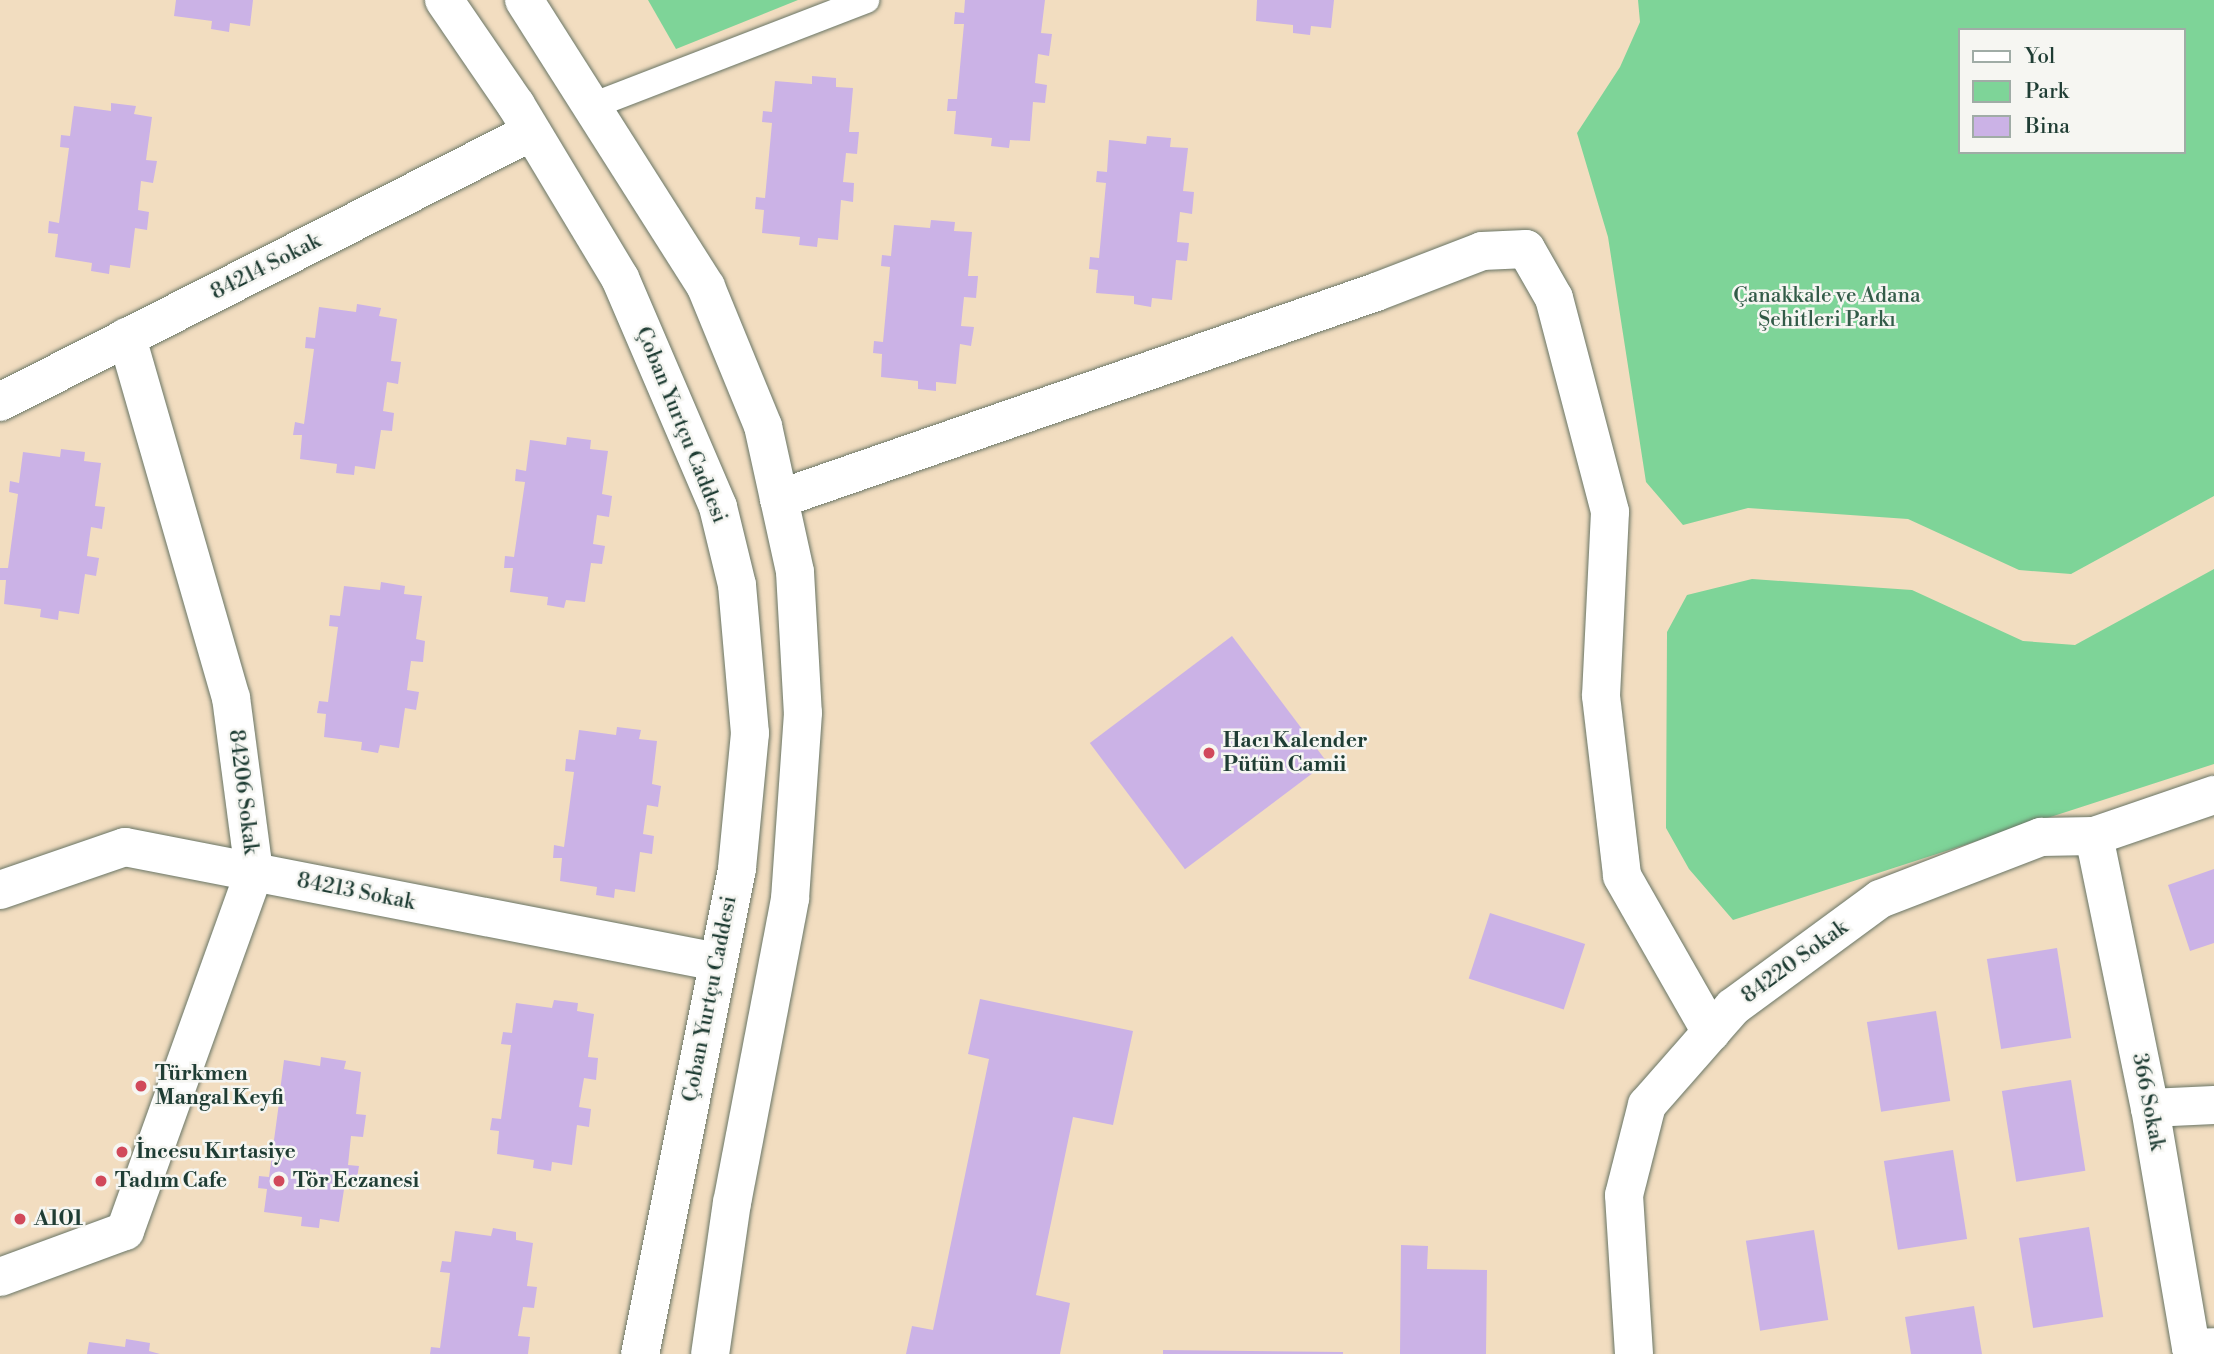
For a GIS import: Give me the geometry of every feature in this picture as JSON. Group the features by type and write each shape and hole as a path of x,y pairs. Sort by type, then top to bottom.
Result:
{"street":[{"name":"Çoban Yurtçu Caddesi","path":"444,0 531,132 620,278 718,506 737,585 750,733 737,869 640,1354"},
{"path":"523,0 705,287 763,426 795,572 803,713 790,899 732,1202 710,1354"},
{"name":"84214 Sokak","path":"0,401 531,132"},
{"path":"779,499 1376,292 1482,251 1526,249 1554,298 1610,512 1601,696 1622,876 1711,1032"},
{"name":"84206 Sokak","path":"0,1277 125,1231 254,872 231,698 127,337"},
{"name":"84220 Sokak","path":"1634,1354 1624,1195 1647,1105 1733,1007 1880,900 2041,837 2094,836 2214,794"},
{"name":"366 Sokak","path":"2094,836 2150,1108 2192,1348 2214,1347"},
{"name":"84213 Sokak","path":"0,890 125,847 717,962"},
{"path":"2150,1108 2214,1105"}],"lane":[{"path":"592,106 866,0"}],"green space":[{"path":"648,0 798,0 676,49"},
{"name":"Çanakkale ve Adana Şehitleri Parkı","path":"1638,0 2214,0 2214,496 2071,574 2019,570 1908,519 1748,508 1683,525 1646,482 1608,237 1577,133 1620,67 1640,22"},
{"path":"2214,569 2214,764 1733,920 1689,869 1666,828 1667,632 1687,595 1752,579 1912,590 2023,641 2075,645"}],"building":[{"path":"176,0 253,0 250,26 230,23 229,32 211,29 212,21 174,16"},
{"path":"965,0 1045,0 1041,33 1052,34 1049,56 1038,54 1035,83 1047,85 1045,103 1033,102 1030,141 1010,140 1009,148 991,146 992,138 954,134 956,111 947,111 948,99 957,99 964,24 954,24 955,12 964,13"},
{"path":"1257,0 1334,0 1331,28 1311,26 1310,35 1293,33 1293,25 1256,21"},
{"path":"812,76 836,78 836,87 853,88 849,132 859,132 857,154 846,153 843,182 854,183 853,202 841,200 838,240 818,238 817,247 799,245 800,237 762,233 764,210 755,209 756,197 765,198 772,123 762,122 763,111 772,112 775,81 812,84"},
{"path":"111,103 136,106 134,114 152,117 146,160 157,161 153,183 141,181 138,210 149,212 147,230 135,228 130,268 110,265 109,274 91,271 92,263 55,257 58,234 48,233 49,221 59,223 69,148 60,147 61,135 70,136 74,106 111,111"},
{"path":"1147,136 1171,138 1170,147 1188,148 1183,191 1194,192 1192,214 1180,212 1177,242 1189,243 1187,261 1176,260 1172,300 1152,298 1151,307 1134,304 1134,296 1096,293 1098,270 1089,269 1090,257 1099,258 1106,183 1096,182 1097,171 1107,172 1109,140 1146,144"},
{"path":"931,220 955,222 954,231 972,232 968,276 978,276 976,298 964,297 961,326 974,327 971,346 960,344 956,384 936,382 936,391 918,389 918,381 881,377 882,354 873,353 874,341 883,342 890,267 881,266 882,255 891,256 894,225 930,228"},
{"path":"357,304 381,308 379,316 397,319 391,361 401,362 398,384 387,382 383,411 394,413 392,431 381,430 375,469 355,466 354,475 336,473 337,464 300,459 302,435 293,435 295,422 304,424 314,349 305,348 306,337 315,338 319,307 356,312"},
{"path":"567,437 591,440 590,449 608,451 602,494 612,496 609,517 597,515 593,544 605,546 602,564 591,563 585,602 566,600 564,608 547,605 548,597 510,592 513,568 504,568 505,556 514,557 525,482 515,481 516,469 526,471 530,440 566,445"},
{"path":"61,449 85,452 84,461 101,463 95,506 105,507 102,529 91,527 87,556 99,558 96,576 85,574 79,614 59,611 58,620 40,617 41,609 4,604 6,580 0,580 0,568 8,568 18,494 9,492 10,481 19,483 23,452 60,457"},
{"path":"381,582 405,586 404,594 422,596 416,639 425,641 423,662 411,661 407,690 419,692 416,710 405,708 399,748 380,745 378,753 361,750 362,742 324,737 326,714 317,713 319,701 328,702 338,627 329,626 330,615 340,616 344,586 380,590"},
{"name":"Hacı Kalender Pütün Camii","path":"1232,636 1327,762 1185,869 1090,743"},
{"path":"617,727 641,730 639,739 657,741 652,784 661,786 658,807 647,805 643,834 654,836 652,854 640,852 635,892 615,889 614,898 596,895 597,887 560,881 562,858 553,858 554,845 564,847 574,772 565,771 566,759 575,760 579,730 616,735"},
{"path":"2214,869 2214,943 2190,951 2168,885"},
{"path":"1490,913 1585,944 1564,1010 1469,979"},
{"path":"2057,948 2071,1038 2001,1049 1987,959"},
{"path":"980,999 1133,1031 1113,1125 1073,1117 1036,1295 1070,1303 1060,1354 906,1354 912,1326 933,1330 989,1059 968,1054"},
{"path":"554,1000 578,1003 577,1011 594,1014 588,1057 598,1058 596,1080 584,1078 579,1107 591,1109 589,1127 577,1125 572,1165 552,1162 551,1171 533,1168 534,1160 497,1154 499,1131 490,1130 492,1118 501,1119 511,1045 501,1044 503,1032 512,1033 516,1003 552,1008"},
{"path":"1936,1011 1950,1101 1881,1112 1867,1022"},
{"path":"321,1057 346,1061 344,1069 361,1072 356,1114 366,1115 363,1137 351,1136 348,1165 359,1166 356,1184 345,1183 339,1222 320,1219 319,1228 301,1226 302,1217 264,1212 267,1189 258,1188 259,1176 269,1177 279,1103 269,1101 271,1090 280,1091 284,1060 320,1066"},
{"path":"2071,1080 2085,1171 2016,1182 2002,1091"},
{"path":"1953,1150 1967,1239 1898,1250 1884,1161"},
{"path":"2089,1227 2103,1317 2033,1328 2019,1238"},
{"path":"493,1228 516,1232 516,1240 533,1243 527,1286 537,1287 534,1308 523,1307 518,1336 530,1337 528,1354 430,1354 431,1347 440,1348 450,1273 440,1272 442,1261 451,1262 455,1231 491,1236"},
{"path":"1814,1230 1828,1320 1760,1331 1746,1241"},
{"path":"1401,1245 1428,1246 1427,1269 1487,1270 1486,1354 1400,1354"},
{"path":"1974,1306 1982,1354 1911,1354 1905,1317"},
{"path":"126,1339 150,1343 149,1351 160,1354 87,1354 89,1342 125,1347"},
{"path":"1163,1350 1343,1352 1343,1354 1163,1354"}],"place":[{"name":"Hacı Kalender Pütün Camii","path":"1209,753"},
{"name":"Türkmen Mangal Keyfi","path":"141,1086"},
{"name":"İncesu Kırtasiye","path":"122,1152"},
{"name":"Tadım Cafe","path":"101,1181"},
{"name":"Tör Eczanesi","path":"279,1181"},
{"name":"A101","path":"20,1219"}]}
